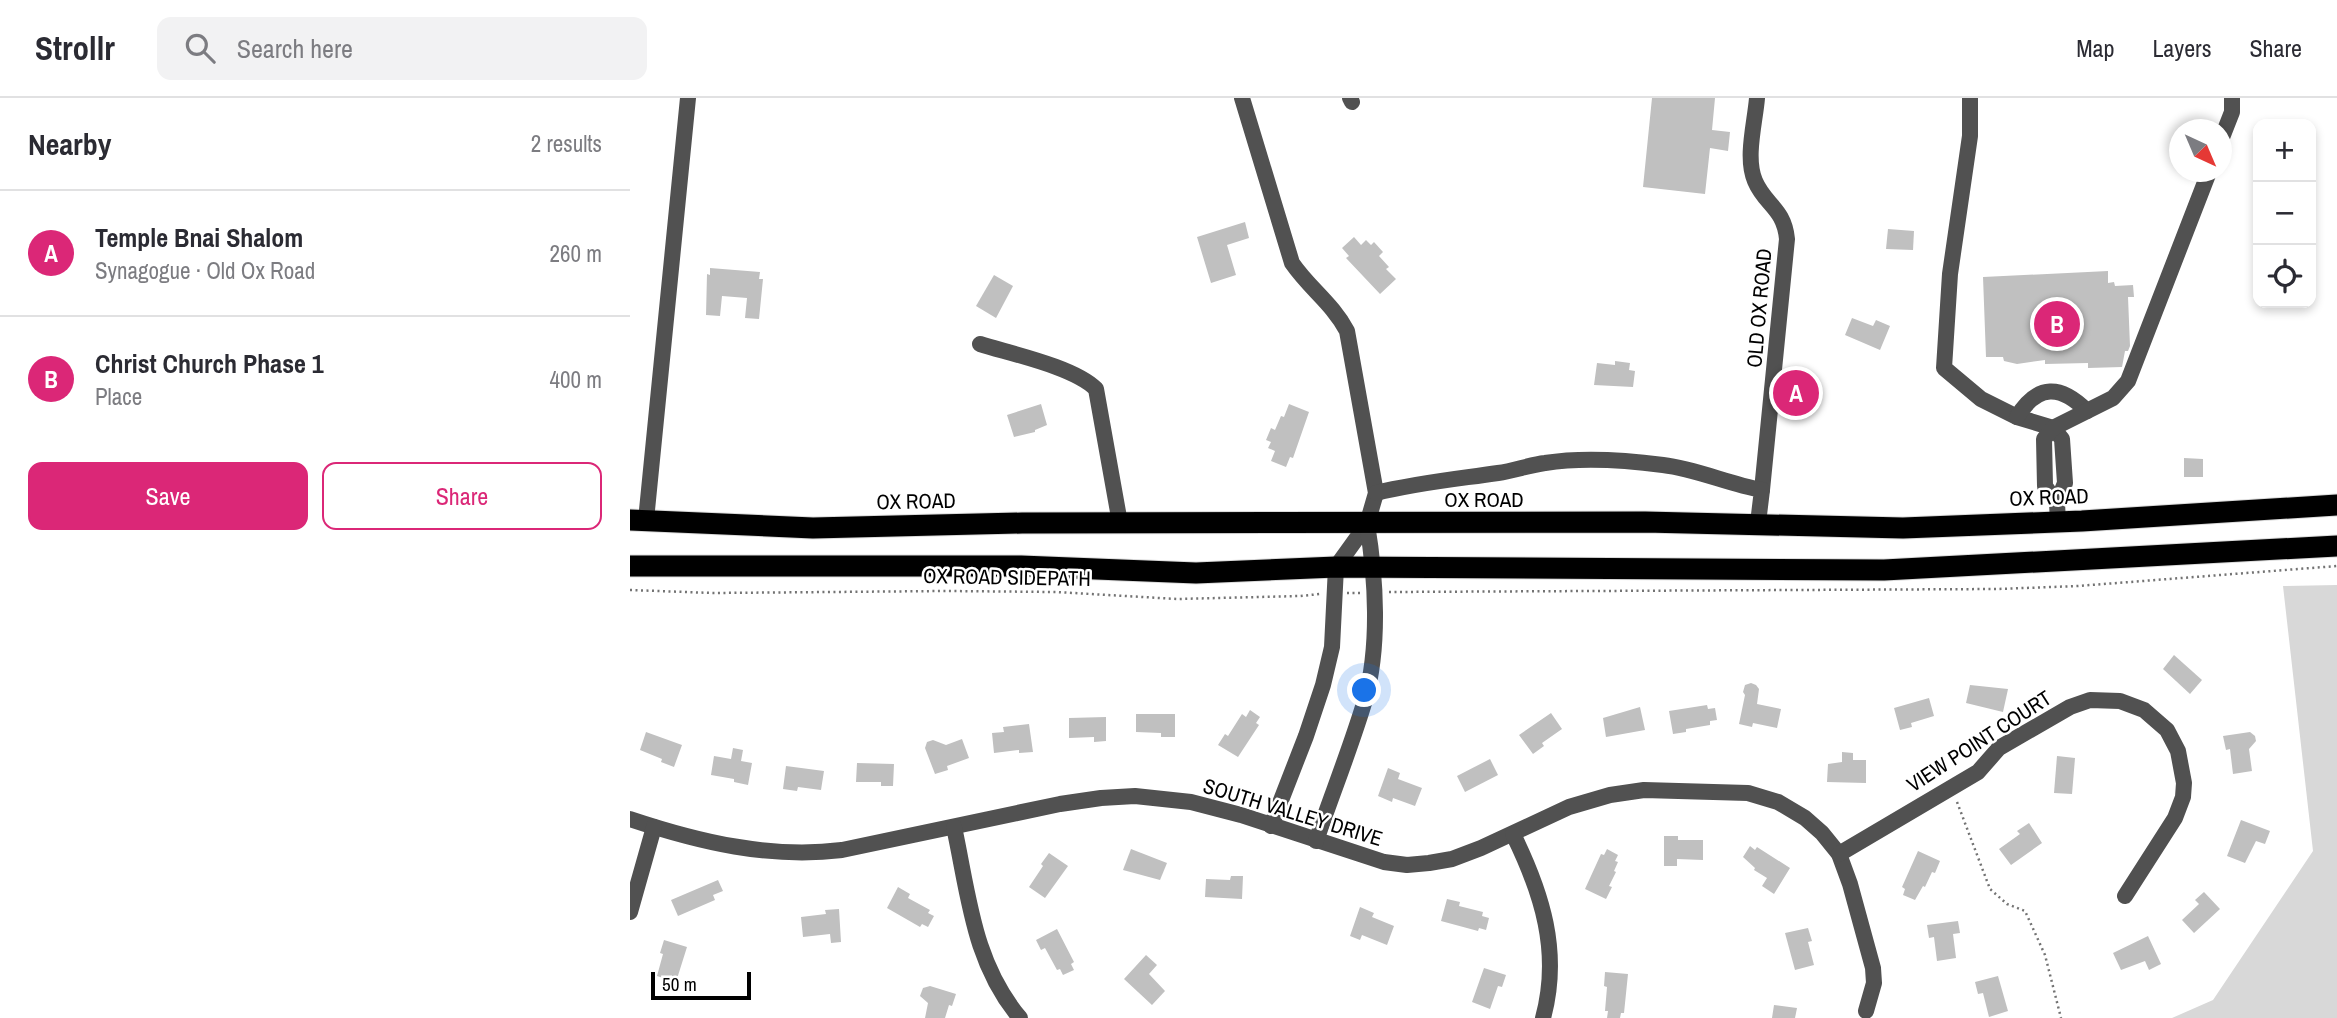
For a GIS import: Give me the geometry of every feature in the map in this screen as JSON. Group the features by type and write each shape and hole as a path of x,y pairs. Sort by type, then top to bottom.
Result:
{"highway":[{"name":"OX ROAD","path":"638,520 813,528 1120,523 1758,523 1903,528 2058,512 2337,505"},
{"path":"2058,512 2061,561"},
{"path":"630,566 1021,566 1196,573 1336,567 1884,570 2337,546"}],"street":[{"path":"638,520 688,98"},
{"path":"1241,98 1286,248 1301,276 1337,314 1347,331 1376,493 1367,524 1336,567 1332,647 1323,685 1271,826"},
{"name":"OLD OX ROAD","path":"1757,98 1752,170 1758,187 1782,218 1787,239 1758,523"},
{"path":"1970,98 1970,136 1950,274 1944,368 1981,399 2017,417 2053,428"},
{"path":"2229,119 2232,98"},
{"path":"2058,512 2045,486 2044,439 2053,428 2113,398 2128,381 2205,182"},
{"path":"980,344 1071,373 1087,380 1096,389 1120,523"},
{"path":"2017,417 2025,404 2041,393 2058,391 2073,397 2087,411"},
{"path":"1376,493 1421,482 1505,472 1545,463 1579,461 1628,462 1684,468 1733,485 1762,489"},
{"path":"1316,841 1366,698 1373,651 1374,592 1374,568 1367,524"},
{"name":"VIEW POINT COURT","path":"1839,854 1978,772 2000,748 2081,702 2100,699 2120,701 2144,710 2167,730 2179,751 2184,774 2183,797 2175,818 2125,897"},
{"name":"SOUTH VALLEY DRIVE","path":"630,819 747,849 796,854 842,850 1060,804 1136,796 1191,802 1365,858 1407,865 1452,859 1569,807 1610,794 1644,790 1731,791 1760,796 1792,810 1822,833 1839,854 1873,968 1874,983 1866,1011"},
{"path":"630,912 654,827"},
{"path":"954,827 984,960 1001,994 1020,1018"},
{"path":"1513,834 1541,898 1547,928 1550,971 1543,1018"}],"path":[{"name":"OX ROAD SIDEPATH","path":"630,590 713,593 1042,592 1177,599 1374,592"},
{"path":"1950,787 1990,889 2007,904 2025,911 2045,955 2061,1018"}],"shaded area":[{"path":"2337,585 2337,1018 2172,1018 2213,1000 2313,851 2283,586"}],"building":[{"path":"1652,98 1715,98 1712,130 1730,132 1728,151 1710,148 1705,194 1643,187"},
{"path":"1245,222 1249,238 1227,245 1236,275 1211,283 1197,237"},
{"path":"1888,229 1914,231 1913,250 1886,249"},
{"path":"1354,237 1361,245 1366,240 1371,245 1374,242 1383,252 1379,256 1389,267 1386,269 1396,279 1380,294 1346,258 1349,256 1342,248"},
{"path":"710,268 760,272 759,279 763,279 759,319 745,318 747,298 722,296 720,316 706,315 707,274 710,275"},
{"path":"2108,271 2108,283 2114,282 2115,286 2133,285 2134,297 2128,297 2130,346 2128,351 2125,351 2122,367 2088,368 2088,363 2045,364 2045,360 2017,364 2004,361 2003,357 1986,357 1983,277"},
{"path":"994,275 1013,286 996,318 976,306"},
{"path":"1852,318 1873,326 1876,320 1890,326 1880,350 1845,335"},
{"path":"1615,361 1630,363 1629,370 1635,371 1633,387 1594,385 1597,363 1615,365"},
{"path":"1041,404 1047,425 1035,432 1014,437 1007,415"},
{"path":"1289,404 1309,412 1293,458 1290,457 1286,467 1271,461 1275,451 1268,448 1271,442 1266,440 1271,428 1275,430 1281,416 1284,417"},
{"path":"2184,458 2203,459 2203,477 2184,477"},
{"path":"2174,655 2202,680 2190,694 2163,669"},
{"path":"1751,683 1759,689 1757,704 1781,709 1777,728 1753,723 1752,727 1739,724 1745,685"},
{"path":"1970,685 2008,689 2003,712 1966,703"},
{"path":"1929,698 1934,716 1911,723 1912,727 1900,730 1894,708"},
{"path":"1707,705 1708,709 1715,708 1717,720 1710,721 1710,725 1673,734 1669,711"},
{"path":"1640,707 1645,730 1606,737 1603,718"},
{"path":"1250,710 1260,717 1256,723 1259,725 1238,757 1218,745 1225,734 1228,736 1242,714 1246,717"},
{"path":"1551,713 1562,729 1542,743 1544,746 1533,754 1519,735"},
{"path":"1136,714 1175,714 1175,737 1161,737 1161,733 1136,732"},
{"path":"1106,717 1106,741 1094,742 1094,737 1069,738 1069,718"},
{"path":"1029,724 1033,752 1019,753 1019,750 994,753 992,733 1004,732 1003,727"},
{"path":"646,732 682,745 674,767 640,750"},
{"path":"2250,732 2256,741 2249,749 2252,771 2233,774 2230,749 2226,750 2223,736"},
{"path":"962,739 969,758 947,766 948,770 935,774 925,748 927,742 933,740 946,745"},
{"path":"733,748 743,750 741,761 752,763 748,785 734,782 734,779 711,775 714,756 731,759"},
{"path":"1842,752 1853,753 1853,760 1866,760 1866,783 1827,782 1828,764 1842,762"},
{"path":"2057,756 2075,758 2072,794 2054,793"},
{"path":"1490,759 1498,775 1465,792 1457,776"},
{"path":"857,763 894,764 893,786 881,786 881,782 856,782"},
{"path":"786,766 824,771 821,790 798,787 797,791 783,789"},
{"path":"1388,768 1400,773 1398,779 1422,788 1415,806 1393,798 1392,802 1378,796"},
{"path":"2241,820 2270,831 2265,844 2256,841 2245,863 2227,856"},
{"path":"2029,823 2042,843 2011,865 1999,849 2020,834 2017,831"},
{"path":"1664,836 1678,836 1678,840 1703,840 1703,860 1677,859 1677,866 1664,866"},
{"path":"1750,846 1755,850 1757,847 1790,868 1774,894 1762,886 1767,878 1754,870 1743,857"},
{"path":"1131,849 1167,863 1160,880 1123,870"},
{"path":"1607,849 1618,855 1615,861 1618,862 1606,899 1585,889 1601,854 1604,855"},
{"path":"1918,851 1940,861 1935,873 1932,872 1915,900 1903,895 1905,889 1902,887"},
{"path":"1049,853 1068,866 1045,898 1029,887"},
{"path":"1231,876 1243,876 1242,899 1205,897 1206,879 1230,880"},
{"path":"718,880 723,891 713,895 715,900 678,916 671,900"},
{"path":"898,887 910,894 908,898 930,910 928,913 934,916 928,927 922,924 920,927 887,908"},
{"path":"2204,892 2220,909 2194,933 2182,920 2199,904 2195,900"},
{"path":"1447,899 1460,902 1459,906 1483,912 1482,916 1489,918 1486,930 1479,928 1478,931 1441,921"},
{"path":"1360,907 1374,913 1372,917 1394,926 1387,945 1362,935 1360,940 1350,936"},
{"path":"839,909 841,942 831,943 830,934 803,937 801,917 826,914 825,910"},
{"path":"1958,921 1960,933 1953,934 1956,958 1937,961 1934,937 1929,938 1927,925"},
{"path":"1808,928 1812,941 1808,942 1814,965 1795,970 1785,933"},
{"path":"1057,929 1074,962 1071,964 1074,970 1063,975 1060,969 1057,970 1045,948 1041,950 1036,940"},
{"path":"2148,936 2161,964 2149,970 2145,961 2121,970 2113,953"},
{"path":"664,940 687,947 676,982 657,976"},
{"path":"1146,955 1157,965 1149,974 1165,991 1152,1005 1124,979"},
{"path":"1484,968 1506,975 1502,987 1498,986 1490,1009 1472,1002"},
{"path":"1605,972 1628,974 1624,1013 1621,1013 1620,1018 1607,1018"},
{"path":"1998,976 2008,1011 1989,1017 1983,993 1978,994 1975,982"},
{"path":"930,986 956,994 945,1018 925,1018 928,1003 920,996 923,988"},
{"path":"1774,1005 1797,1008 1795,1018 1772,1018"}],"place":[{"name":"Christ Church Phase 1","path":"2057,324"},
{"name":"Temple Bnai Shalom","path":"1796,393"}]}
